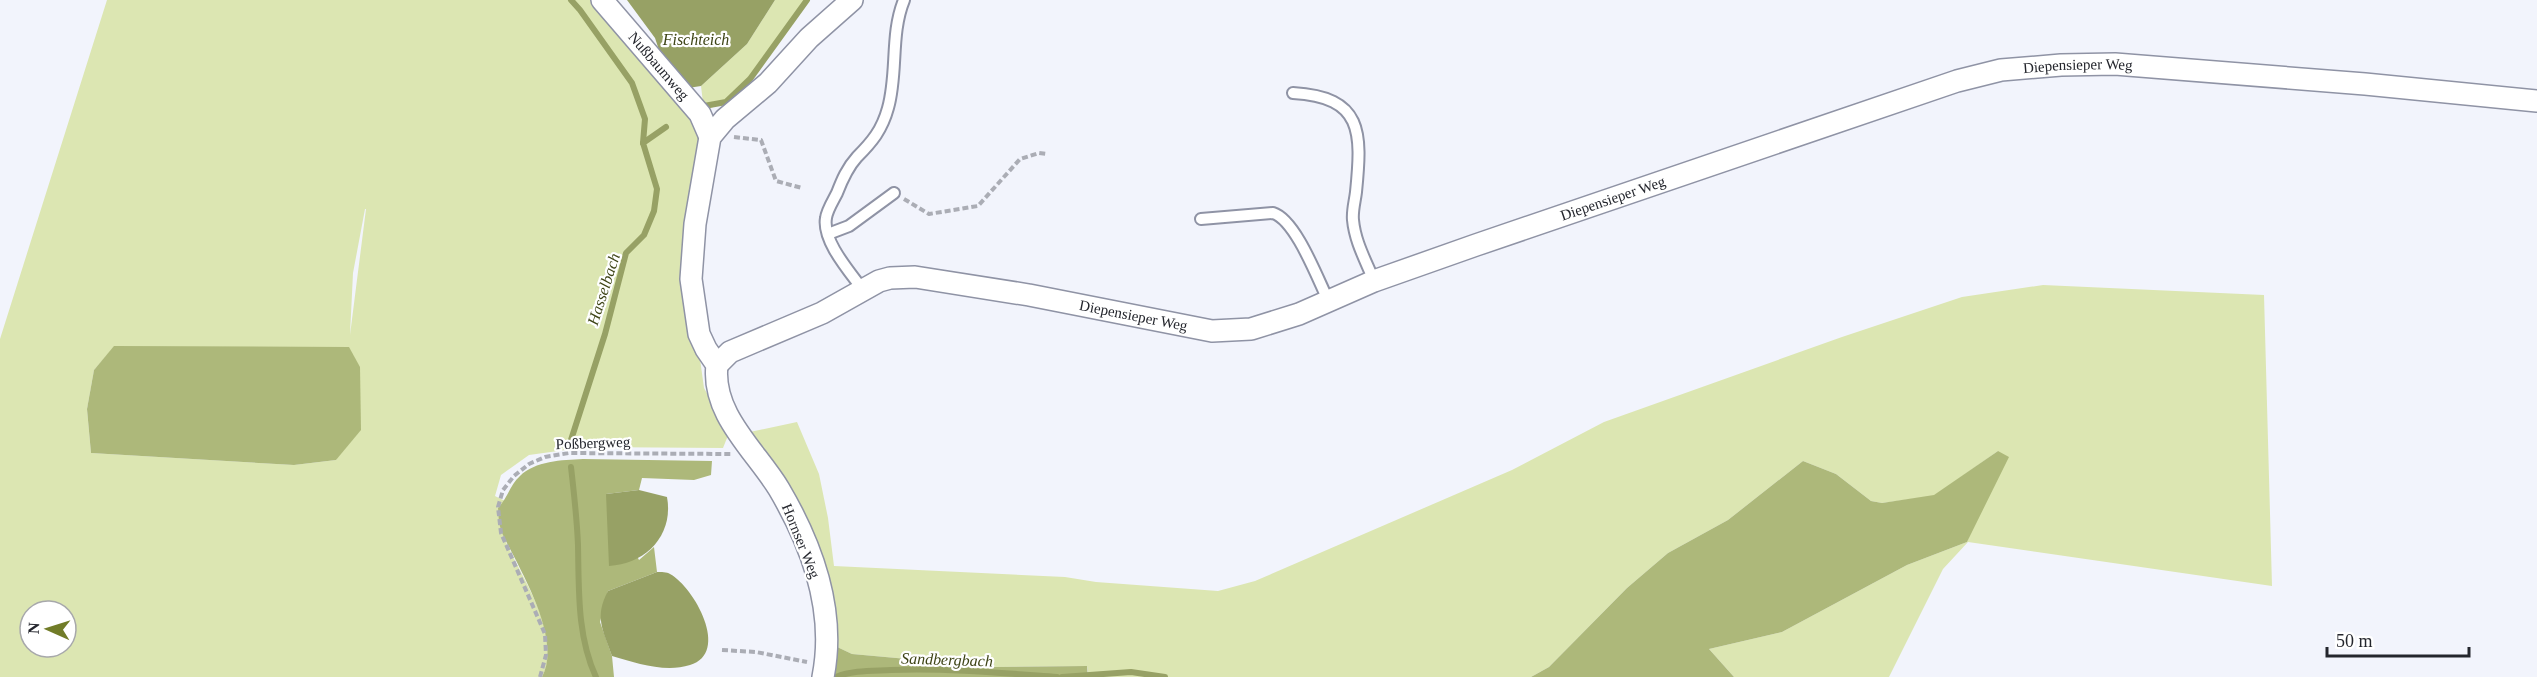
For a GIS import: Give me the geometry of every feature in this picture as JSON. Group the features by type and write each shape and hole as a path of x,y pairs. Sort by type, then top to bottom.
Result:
{"street":[{"name":"Nußbaumweg","path":"602,0 700,114 710,137"},
{"path":"750,451 721,401 716,379 717,365 699,334 691,279 695,224 710,137 725,119 768,83 809,38 852,0"},
{"name":"Diepensieper Weg","path":"717,365 730,352 822,313 890,278 915,277 1029,295 1220,331 1251,329 1274,324 1374,281 1957,81 2001,70 2061,65 2158,66 2537,101"},
{"name":"Hornser Weg","path":"750,451 762,464 793,514 813,561 827,625 828,643 824,671"}],"lane":[{"path":"863,290 834,250 828,234 826,219 845,173 869,147 882,125 888,107 898,19 904,0"},
{"path":"1293,93 1327,97 1338,102 1350,114 1356,125 1356,191 1353,217 1357,241 1374,281"},
{"path":"828,234 849,226 894,193"},
{"path":"1201,219 1273,213 1279,215 1293,230 1329,302"}],"path":[{"path":"732,137 762,141 776,181 802,188"},
{"path":"894,193 929,213 966,209 984,202 1020,159 1039,153 1047,154"},
{"name":"Poßbergweg","path":"540,677 546,655 545,634 498,523 500,498 514,476 529,464 545,457 569,453 725,455 750,451"},
{"path":"722,650 756,652 824,671"}],"shaded area":[{"path":"107,0 595,0 654,65 705,138 697,337 704,388 729,433 723,448 587,447 529,455 501,475 495,496 505,501 498,508 502,532 537,605 548,643 548,660 542,677 0,677 0,339","holes":["366,209 350,335 353,273","115,346 360,367 360,394 336,460 294,465 91,453 87,409 94,370"]},
{"path":"775,0 805,0 751,81 720,104 704,111 701,86 747,44"},
{"path":"2043,285 2264,295 2272,586 1968,542 1943,569 1889,677 1734,677 1709,649 1782,632 1907,565 1967,542 1998,451 1934,496 1882,503 1871,501 1836,474 1803,461 1728,520 1668,553 1627,588 1549,667 1531,677 1089,677 1087,666 996,667 852,654 835,646 824,586 745,433 797,422 819,474 828,518 834,566 1065,577 1096,582 1218,591 1255,581 1512,470 1604,422 1962,297"},
{"path":"114,346 349,347 360,367 361,430 336,460 294,465 91,453 87,409 94,370"},
{"path":"1998,451 2009,457 1967,542 1907,565 1782,632 1709,649 1734,677 1531,677 1549,667 1627,588 1668,553 1728,520 1803,461 1836,474 1871,501 1882,503 1934,495"},
{"path":"583,459 712,461 711,475 694,480 642,478 639,490 606,494 639,560 654,547 657,572 608,591 600,622 612,656 614,677 542,677 547,661 547,643 543,624 528,584 502,533 498,508 526,471 549,462"},
{"path":"835,646 852,654 996,667 1087,666 1088,677 822,677"}],"water":[{"name":"Fischteich","path":"627,0 775,0 747,44 701,86 688,88 661,56 655,38"},
{"path":"639,490 667,497 666,524 654,545 645,553 635,560 609,566 606,494"},
{"path":"657,572 669,573 679,581 698,605 704,620 708,634 708,648 702,658 690,665 661,668 612,656 601,624 601,608 608,591"}],"waterway":[{"path":"571,0 632,83 645,119 643,143"},
{"name":"Hasselbach","path":"704,106 726,102 750,79 807,0"},
{"name":"Hasselbach","path":"571,440 605,334 626,253 644,235 654,211 657,189 643,143 666,127"},
{"name":"Hasselbach","path":"571,467 577,526 582,629 596,677"},
{"name":"Sandbergbach","path":"836,677 863,671 912,670 974,671 1057,677"},
{"name":"Sandbergbach","path":"1062,677 1131,672 1165,677"}]}
